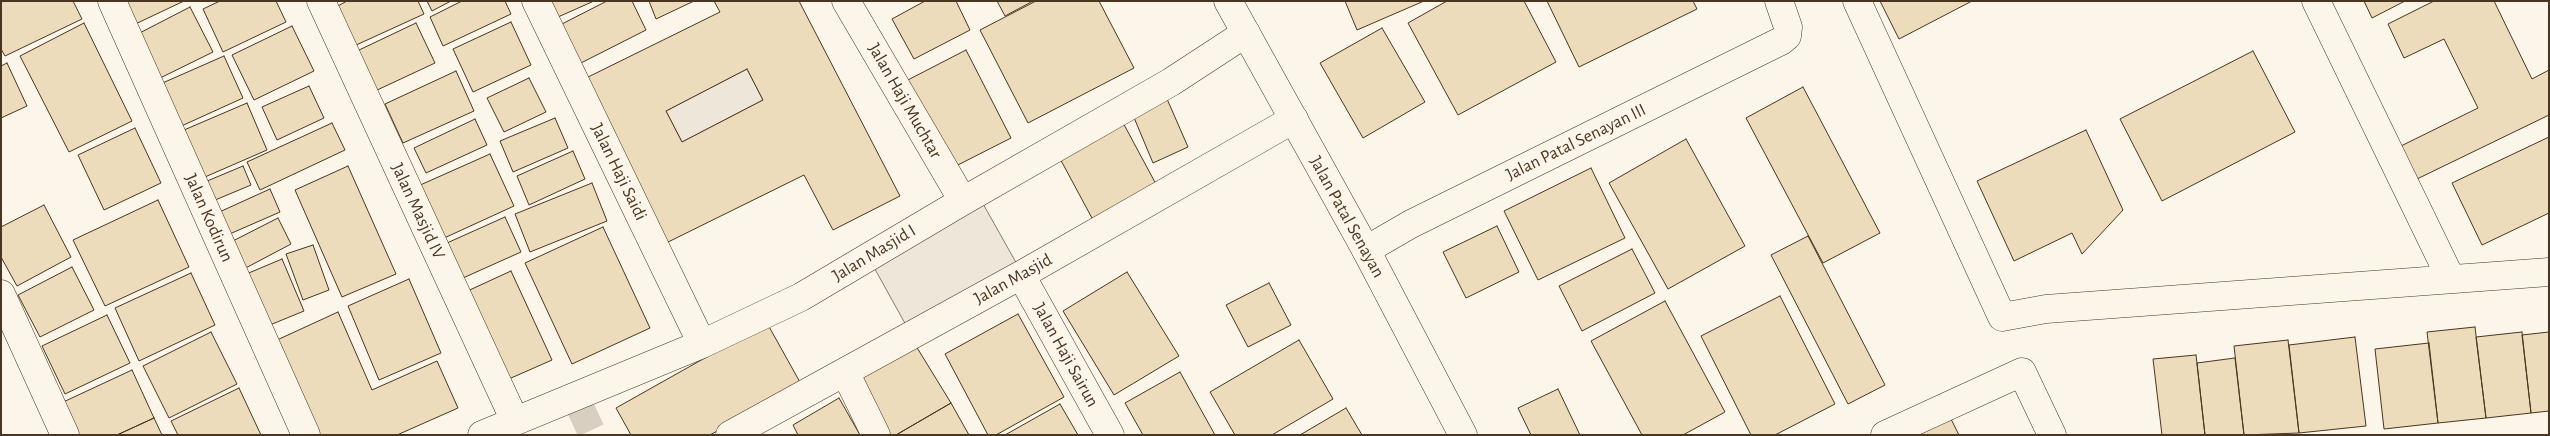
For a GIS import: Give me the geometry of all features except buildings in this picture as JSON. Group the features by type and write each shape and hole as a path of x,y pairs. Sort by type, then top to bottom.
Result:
{"street":[{"name":"Jalan Kodirun","path":"112,1 306,435"},
{"name":"Jalan Masjid IV","path":"321,1 515,421"},
{"name":"Jalan Haji Saidi","path":"536,1 702,344"},
{"name":"Jalan Haji Muchtar","path":"846,1 963,201"},
{"name":"Jalan Patal Senayan","path":"1228,1 1366,250 1463,435"},
{"name":"Jalan Patal Senayan III","path":"1366,250 1411,224 1781,41 1788,36 1788,21 1779,1"},
{"path":"1857,1 2002,317 2046,309 2549,272"},
{"path":"2316,1 2451,279"},
{"name":"Jalan Masjid I","path":"482,435 515,421 577,401 801,297 963,201 1171,82 1246,33"},
{"name":"Jalan Masjid","path":"730,435 1021,275 1294,119"},
{"name":"Jalan Haji Sairun","path":"1021,275 1110,435"},
{"path":"1,294 65,435"},
{"path":"845,372 876,435"},
{"path":"1885,435 2022,372 2052,435"}],"shaded area":[{"path":"747,69 763,100 682,142 666,111"},
{"path":"982,202 1018,266 907,327 871,262"}],"tunnel":[{"path":"579,405 593,435"}]}
